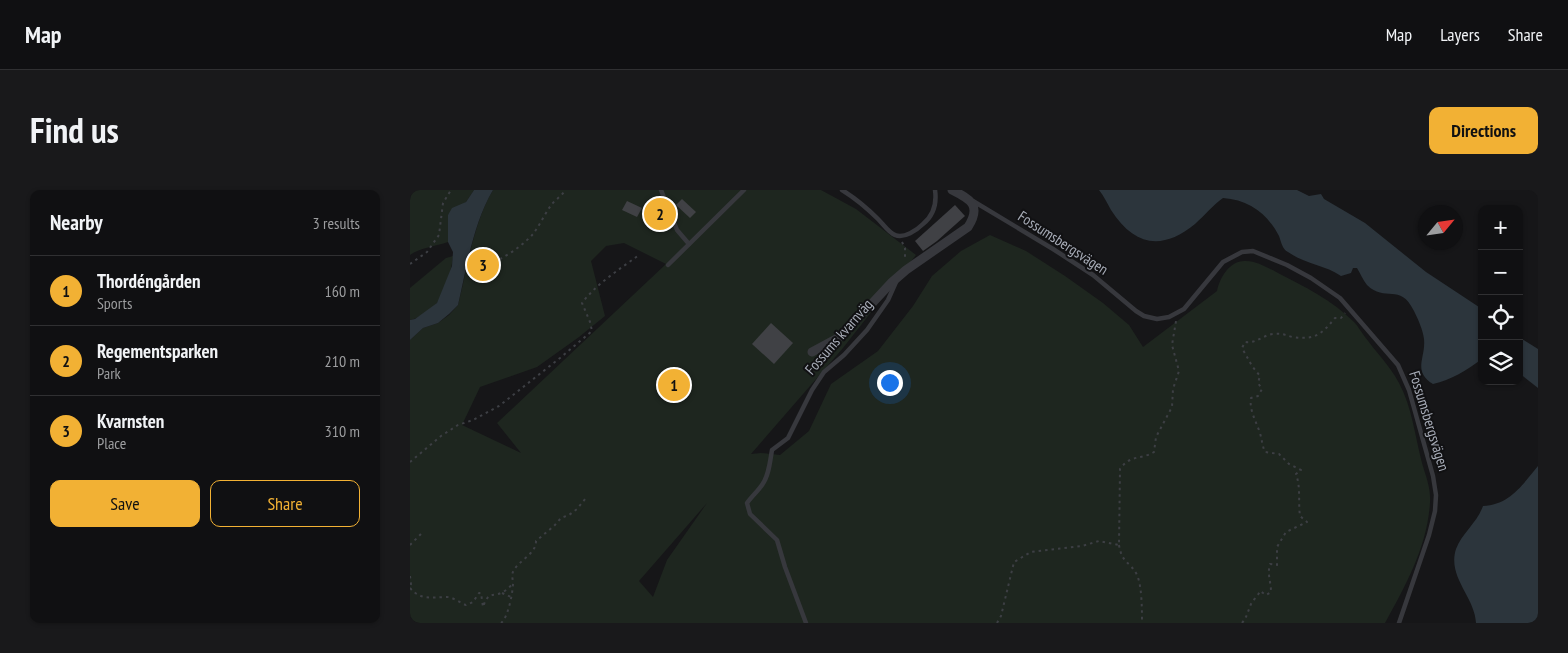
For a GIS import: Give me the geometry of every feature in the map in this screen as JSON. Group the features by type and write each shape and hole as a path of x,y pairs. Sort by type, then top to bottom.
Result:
{"street":[{"path":"952,190 970,199"},
{"name":"Fossums kvarnväg","path":"897,278 968,227 973,220 974,211 970,199"},
{"path":"812,352 838,338 886,287 897,278"}],"lane":[{"path":"661,190 677,230 689,244"},
{"path":"668,265 744,190"},
{"path":"842,190 868,210 895,236 911,233 928,219 935,206 935,190"},
{"name":"Fossumsbergsvägen","path":"970,199 1093,275 1144,316 1157,319 1173,315 1184,309 1223,262 1242,252 1253,251 1287,265 1311,278 1340,298 1398,365 1411,397 1433,476 1436,495 1435,511 1399,623"},
{"name":"Fossums kvarnväg","path":"806,623 777,540 750,514 747,503 763,485 768,472 772,450 788,438 812,390 824,372 844,355 867,330 888,300 897,278"}],"path":[{"path":"410,264 427,252 439,235 443,203 451,190"},
{"path":"470,272 502,257 527,240 535,232 552,203 564,190"},
{"path":"895,236 905,248 906,270"},
{"path":"410,462 430,444 458,425 473,420 499,406 592,331 582,304 602,284 639,255"},
{"path":"1242,623 1250,610 1251,603 1257,598 1260,591 1266,595 1271,592 1268,572 1270,564 1277,565 1277,547 1286,532 1307,522 1300,516 1297,502 1299,487 1296,474 1302,470 1290,464 1279,454 1265,452 1261,445 1259,431 1250,404 1251,398 1258,396 1262,389 1258,383 1260,376 1242,348 1244,342 1251,344 1271,334 1286,334 1304,338 1317,336 1335,318 1341,318 1346,312 1340,298"},
{"path":"1142,623 1141,594 1137,575 1120,556 1120,469 1125,462 1131,459 1148,456 1154,452 1156,437 1172,407 1173,389 1180,371 1172,345 1176,325 1173,315"},
{"path":"501,623 505,620 511,597 512,574 528,555 534,551 536,541 561,518 570,515 586,498"},
{"path":"410,545 422,533"},
{"path":"997,623 1001,616 1014,562 1026,553 1082,546 1099,541 1119,545"},
{"path":"410,576 412,584 410,588 423,598 448,597 466,605 474,602 482,593 483,607 489,595 502,593 513,584"},
{"path":"502,593 511,597"}],"shaded area":[{"path":"410,190 474,190 466,202 448,215 448,242 410,255"},
{"path":"474,190 493,190 480,217 458,305 438,323 423,328 410,340 410,320 415,319 437,303 452,266 453,252 448,242 448,215 452,208 466,202"},
{"path":"493,190 821,190 856,209 916,255 843,348 751,454 780,455 809,431 831,384 878,351 913,306 932,276 961,251 990,235 1026,251 1103,303 1129,325 1143,347 1217,291 1223,275 1235,263 1250,261 1258,263 1318,295 1346,314 1357,325 1399,383 1410,412 1430,492 1428,519 1420,550 1408,580 1385,623 410,623 410,340 423,328 438,323 449,315 458,305 476,231","holes":["624,243 666,264 497,423 521,453 462,425 480,387 537,367 605,316 591,261 606,246","707,503 667,560 653,597 639,581"]},
{"path":"1099,190 1297,190 1309,196 1321,194 1324,199 1365,223 1426,272 1478,306 1478,362 1459,374 1433,384 1423,374 1421,369 1424,346 1423,336 1417,317 1409,302 1398,295 1380,293 1374,290 1367,285 1357,268 1353,268 1351,273 1341,276 1286,251 1269,221 1263,214 1249,205 1223,198 1183,233 1160,241 1149,241 1129,231 1111,210"},
{"path":"453,256 448,280 437,303 425,313 410,320 410,288 446,258"},
{"path":"1523,340 1538,349 1538,388 1523,376"},
{"path":"1538,466 1538,623 1476,623 1471,604 1455,569 1456,549 1483,506 1493,505 1508,498"}],"building":[{"path":"682,199 696,212 690,218 676,205"},
{"path":"627,201 642,208 637,217 622,210"},
{"path":"955,205 965,216 923,251 915,241"},
{"path":"771,323 793,343 774,364 752,344"}],"place":[{"name":"Regementsparken","path":"660,214"},
{"name":"Kvarnsten","path":"483,265"},
{"name":"Thordéngården","path":"674,385"}]}
